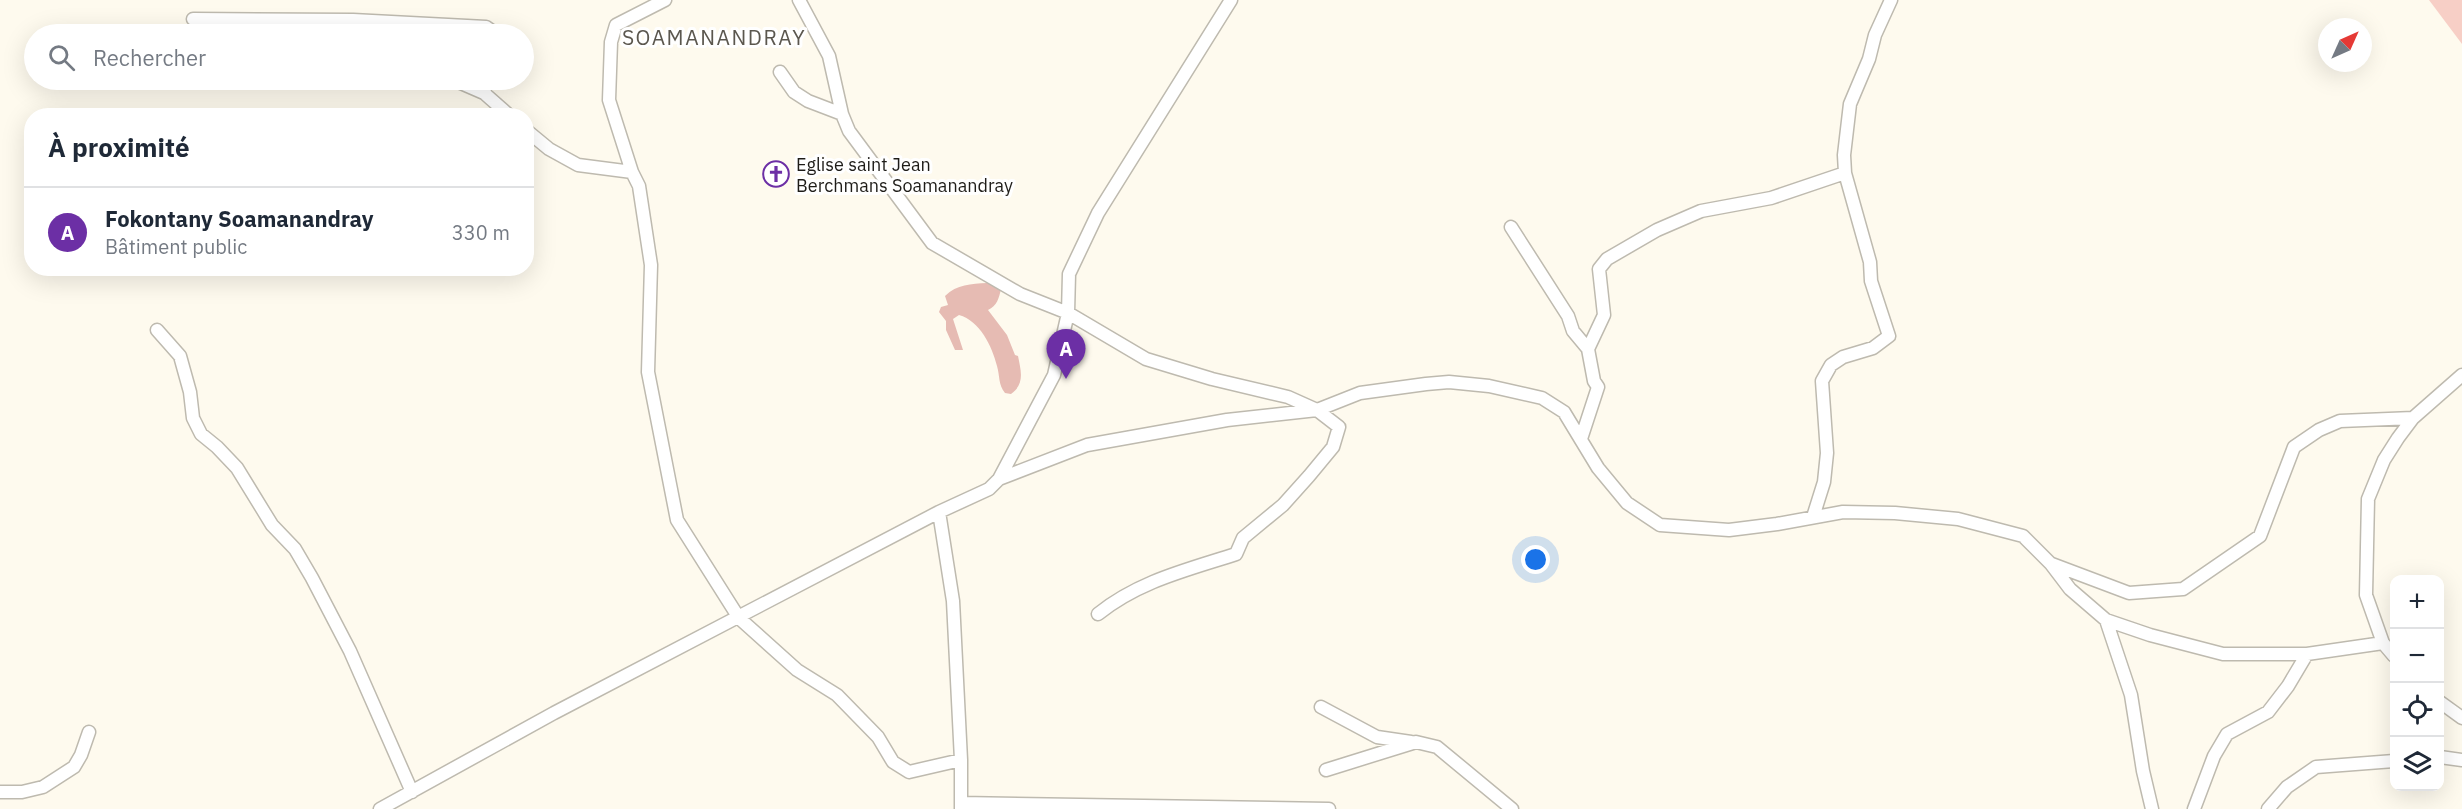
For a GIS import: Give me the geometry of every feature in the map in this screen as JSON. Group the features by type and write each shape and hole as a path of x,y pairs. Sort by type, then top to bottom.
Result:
{"street":[{"path":"665,0 616,25 611,42 609,100 632,172 639,186 651,265 648,372 677,520 739,618 797,670 837,695 878,737 893,762 909,772 961,760"},
{"path":"799,0 829,57 842,114 849,131 932,243 1020,294 1068,313 1146,359 1288,397 1317,410 1339,427 1333,447 1283,505 1243,538 1236,554 1145,584 1098,615"},
{"path":"380,809 554,713 939,512 988,489 999,479 1054,375 1068,313 1069,274 1098,213 1231,0"},
{"path":"1813,516 1824,482 1827,453 1822,381 1831,365 1843,357 1873,348 1889,336 1871,281 1870,262 1845,173 1844,155 1850,104 1869,59 1875,35 1891,0"},
{"path":"193,19 353,20 429,24"},
{"path":"780,72 794,92 808,101 842,114"},
{"path":"477,90 501,108"},
{"path":"534,137 549,149 578,165 632,172"},
{"path":"1588,349 1605,315 1599,269 1607,259 1657,230 1701,211 1771,198 1845,173"},
{"path":"1511,227 1568,316 1573,331 1588,349 1594,381 1598,387 1581,439"},
{"path":"157,330 180,356 190,392 193,418 201,434 237,468 272,525 295,549 312,578 350,651 412,792"},
{"path":"2390,651 2383,643 2366,595 2368,499 2384,460 2413,418 2462,375"},
{"path":"999,479 1087,445 1227,420 1317,410 1360,393 1449,382 1489,386 1542,398 1564,412 1598,468 1627,503 1660,525 1729,530 1777,525 1813,516 1843,512 1895,513 1958,519 2022,536 2050,564 2070,589 2106,620 2150,635 2223,654 2307,654 2383,643"},
{"path":"2050,564 2129,593 2183,589 2260,536 2294,447 2319,430 2340,421 2413,418"},
{"path":"939,512 953,601 961,806 1329,809"},
{"path":"2106,620 2131,695 2143,771 2152,809"},
{"path":"2194,809 2214,756 2227,734 2268,712 2288,686 2307,654"},
{"path":"2444,705 2462,718"},
{"path":"1321,707 1377,737 1437,747 1512,809"},
{"path":"0,792 22,792 44,787 74,767 89,732"},
{"path":"1326,770 1416,742"},
{"path":"2444,758 2462,760"},
{"path":"2268,809 2287,787 2316,767 2390,761"}],"shaded area":[{"path":"2429,0 2462,0 2462,44"},
{"path":"987,283 1001,289 996,304 988,310 1007,335 1015,355 1018,356 1020,382 1011,394 1003,390 992,350 979,328 959,315 953,319 963,350 955,350 946,330 946,321 939,312 941,307 948,305 945,296 954,289 964,285"}],"place":[{"name":"Eglise saint Jean Berchmans Soamanandray","path":"776,174"},
{"name":"Fokontany Soamanandray","path":"1066,379"}],"district":[{"name":"SOAMANANDRAY","path":"714,37"}]}
